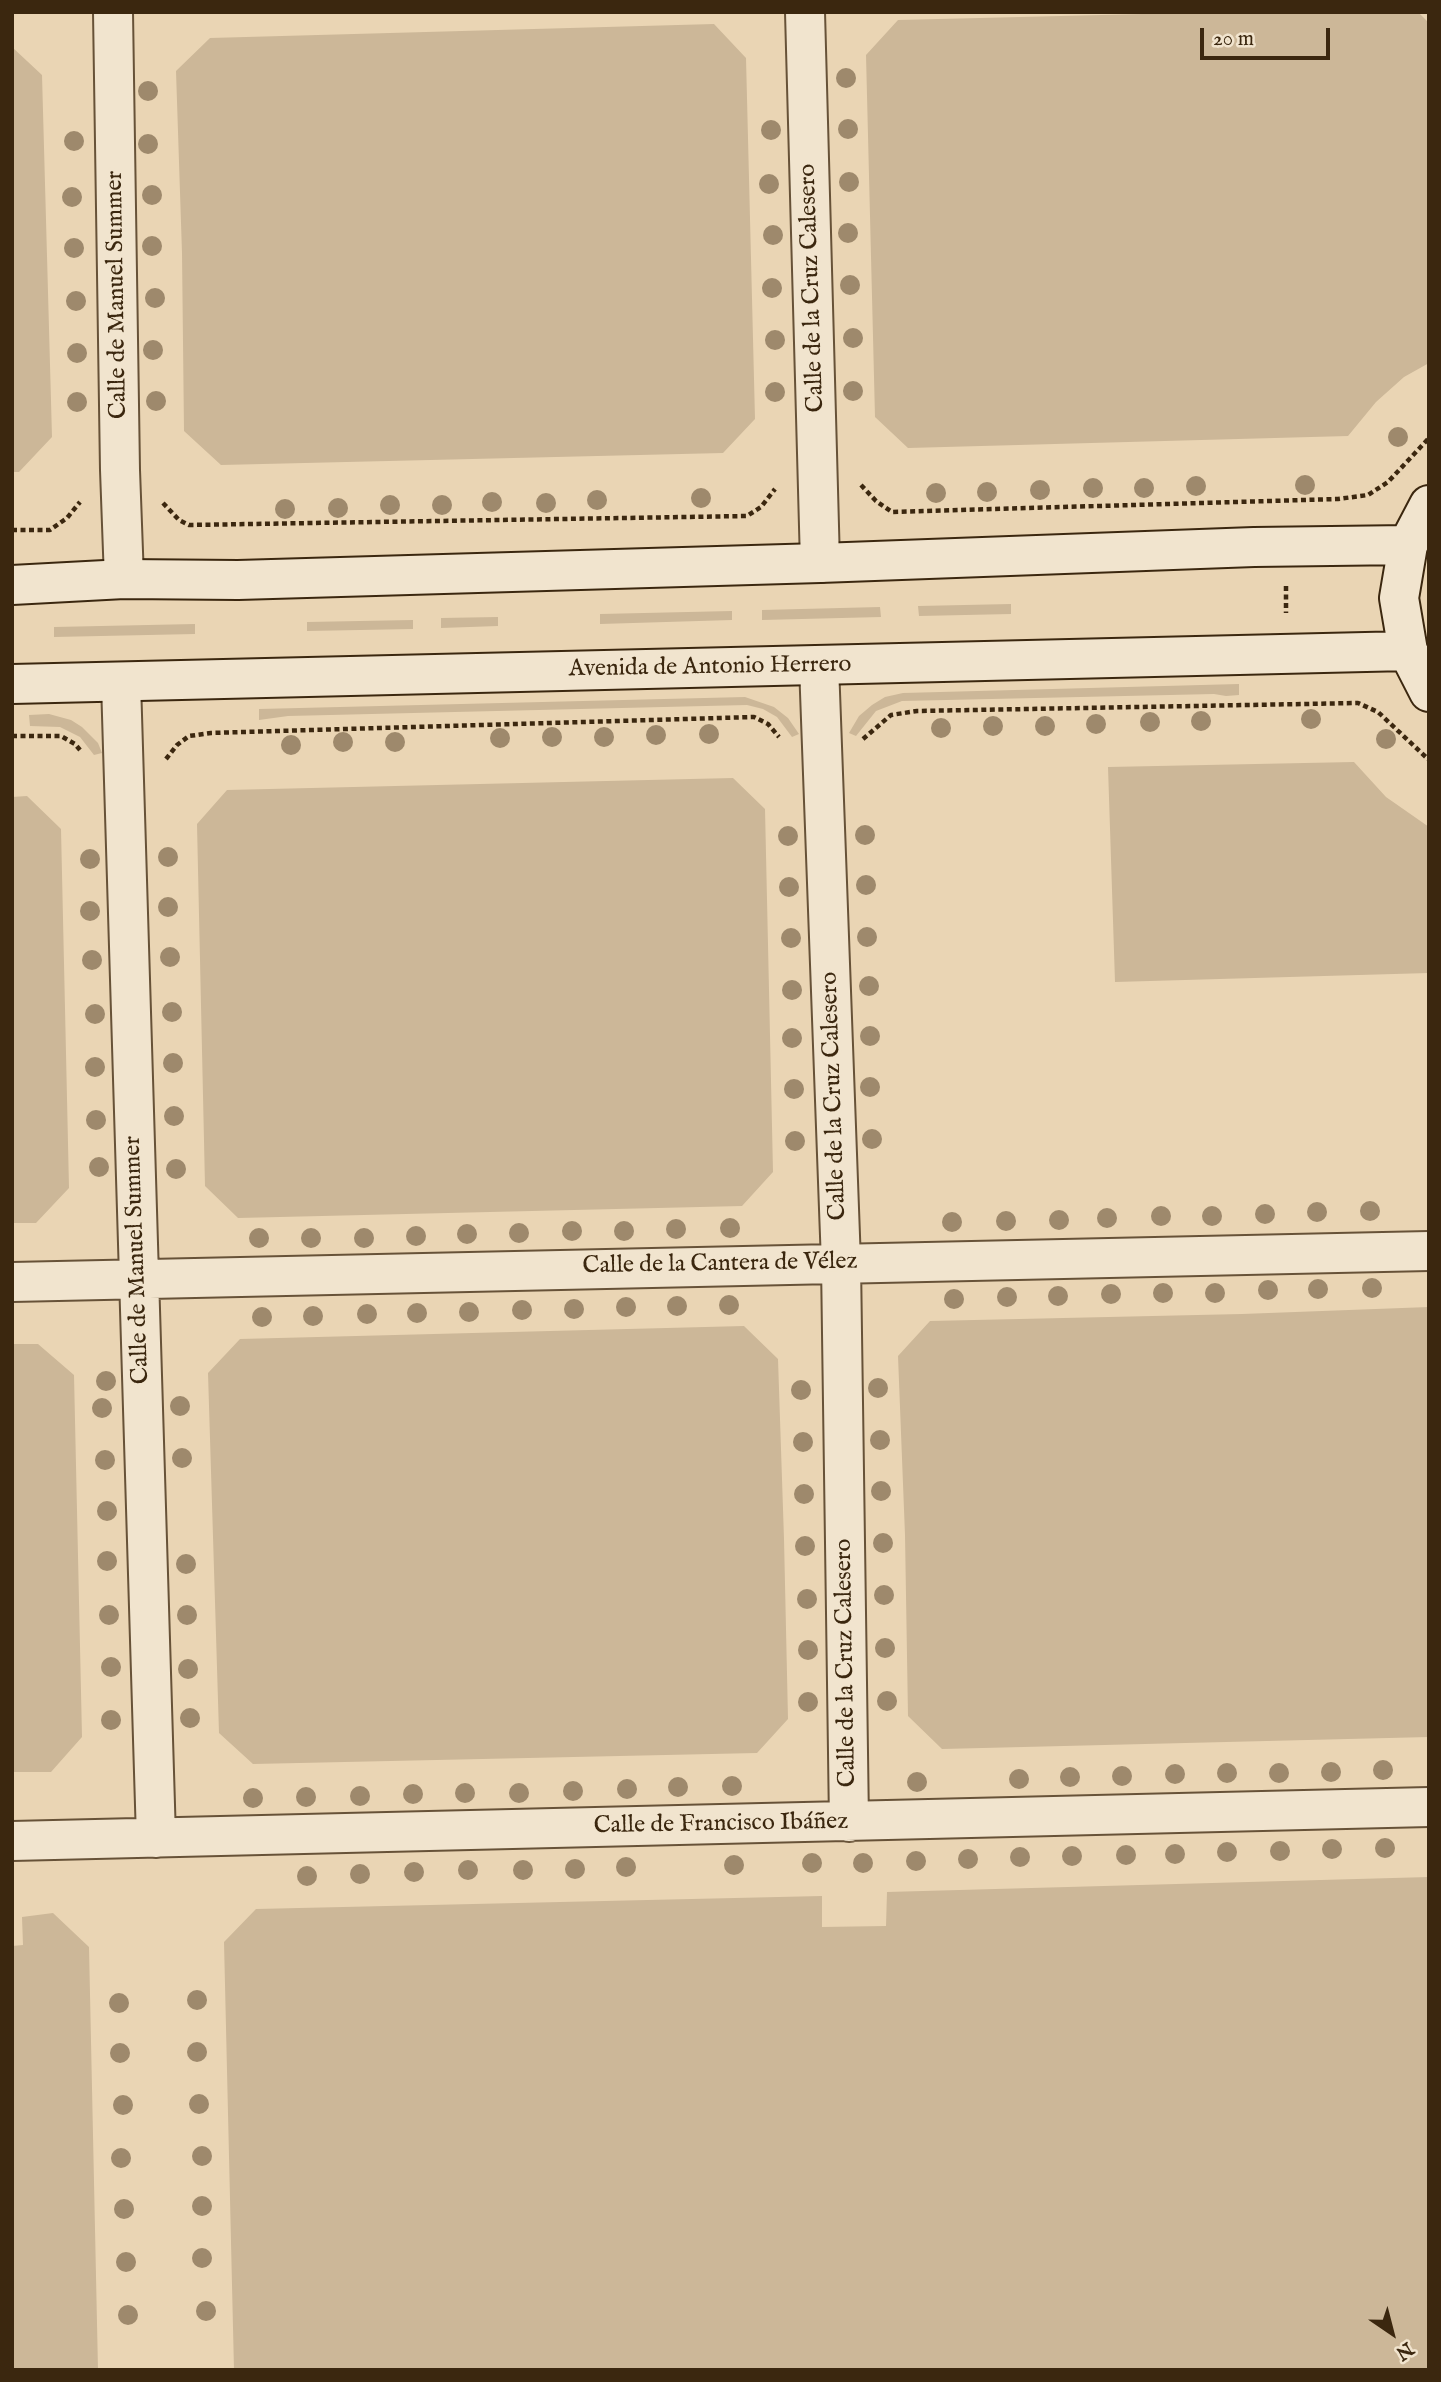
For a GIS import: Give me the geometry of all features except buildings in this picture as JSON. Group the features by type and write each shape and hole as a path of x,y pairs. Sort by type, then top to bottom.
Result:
{"street":[{"name":"Calle de Manuel Summer","path":"113,12 124,579"},
{"name":"Calle de la Cruz Calesero","path":"805,12 820,563"},
{"path":"1429,505 1408,545 1399,598 1408,651 1429,692"},
{"path":"12,585 124,579 238,580 1286,546 1408,545"},
{"name":"Avenida de Antonio Herrero","path":"12,684 1408,651"},
{"name":"Calle de la Cruz Calesero","path":"818,665 841,1263 849,1822"},
{"name":"Calle de Manuel Summer","path":"121,682 156,1838"},
{"name":"Calle de la Cantera de Vélez","path":"12,1282 1429,1251"},
{"name":"Calle de Francisco Ibáñez","path":"12,1840 1429,1807"}],"path":[{"path":"12,530 50,530 67,518 82,500 121,497 152,498 162,502 179,520 189,525 747,516 761,507 784,481 818,476 849,476 892,512 1338,499 1368,495 1388,482 1429,438"},
{"path":"1285,500 1286,705"},
{"path":"210,679 211,733"},
{"path":"12,736 61,736 75,744 91,762 123,766 159,764 170,757 177,746 189,736 211,733 754,717 768,724 786,745 821,745 854,744 891,715 917,711 1358,704 1378,712 1429,760"}],"shaded area":[{"path":"1224,12 1418,12 1429,23 1429,363 1404,377 1376,402 1348,436 908,448 875,417 866,55 898,20"},
{"path":"714,24 746,58 755,419 723,453 221,465 184,431 176,71 210,38"},
{"path":"12,47 42,75 52,437 19,472 12,472"},
{"path":"1011,604 1011,614 919,616 918,606"},
{"path":"880,607 881,617 762,620 762,610"},
{"path":"732,611 732,620 600,624 600,614"},
{"path":"498,617 498,626 441,628 441,618"},
{"path":"413,620 413,629 307,631 307,622"},
{"path":"195,624 195,634 54,637 54,627"},
{"path":"1239,684 1239,695 1226,696 1214,694 902,701 876,711 856,736 849,733 859,716 872,705 885,697 903,693"},
{"path":"745,697 774,707 788,718 799,734 792,737 777,717 763,709 747,705 288,716 259,720 259,709"},
{"path":"49,714 71,720 82,727 98,743 102,753 94,755 80,737 60,727 30,726 29,715"},
{"path":"1354,762 1386,797 1429,827 1429,973 1115,982 1108,767"},
{"path":"733,778 765,809 773,1172 742,1206 238,1218 205,1186 197,824 227,790"},
{"path":"27,796 61,829 69,1188 36,1223 12,1223 12,797"},
{"path":"1429,1307 1429,1737 942,1749 908,1716 898,1356 930,1321"},
{"path":"744,1326 778,1359 784,1539 788,1719 757,1753 253,1764 219,1733 208,1373 240,1339"},
{"path":"12,1344 38,1344 74,1375 82,1737 51,1772 12,1772"},
{"path":"1429,1877 1429,2370 234,2370 224,1942 256,1909 822,1896 822,1927 886,1926 887,1892"},
{"path":"53,1913 89,1947 98,2370 12,2370 12,1946 23,1945 22,1917"}]}
